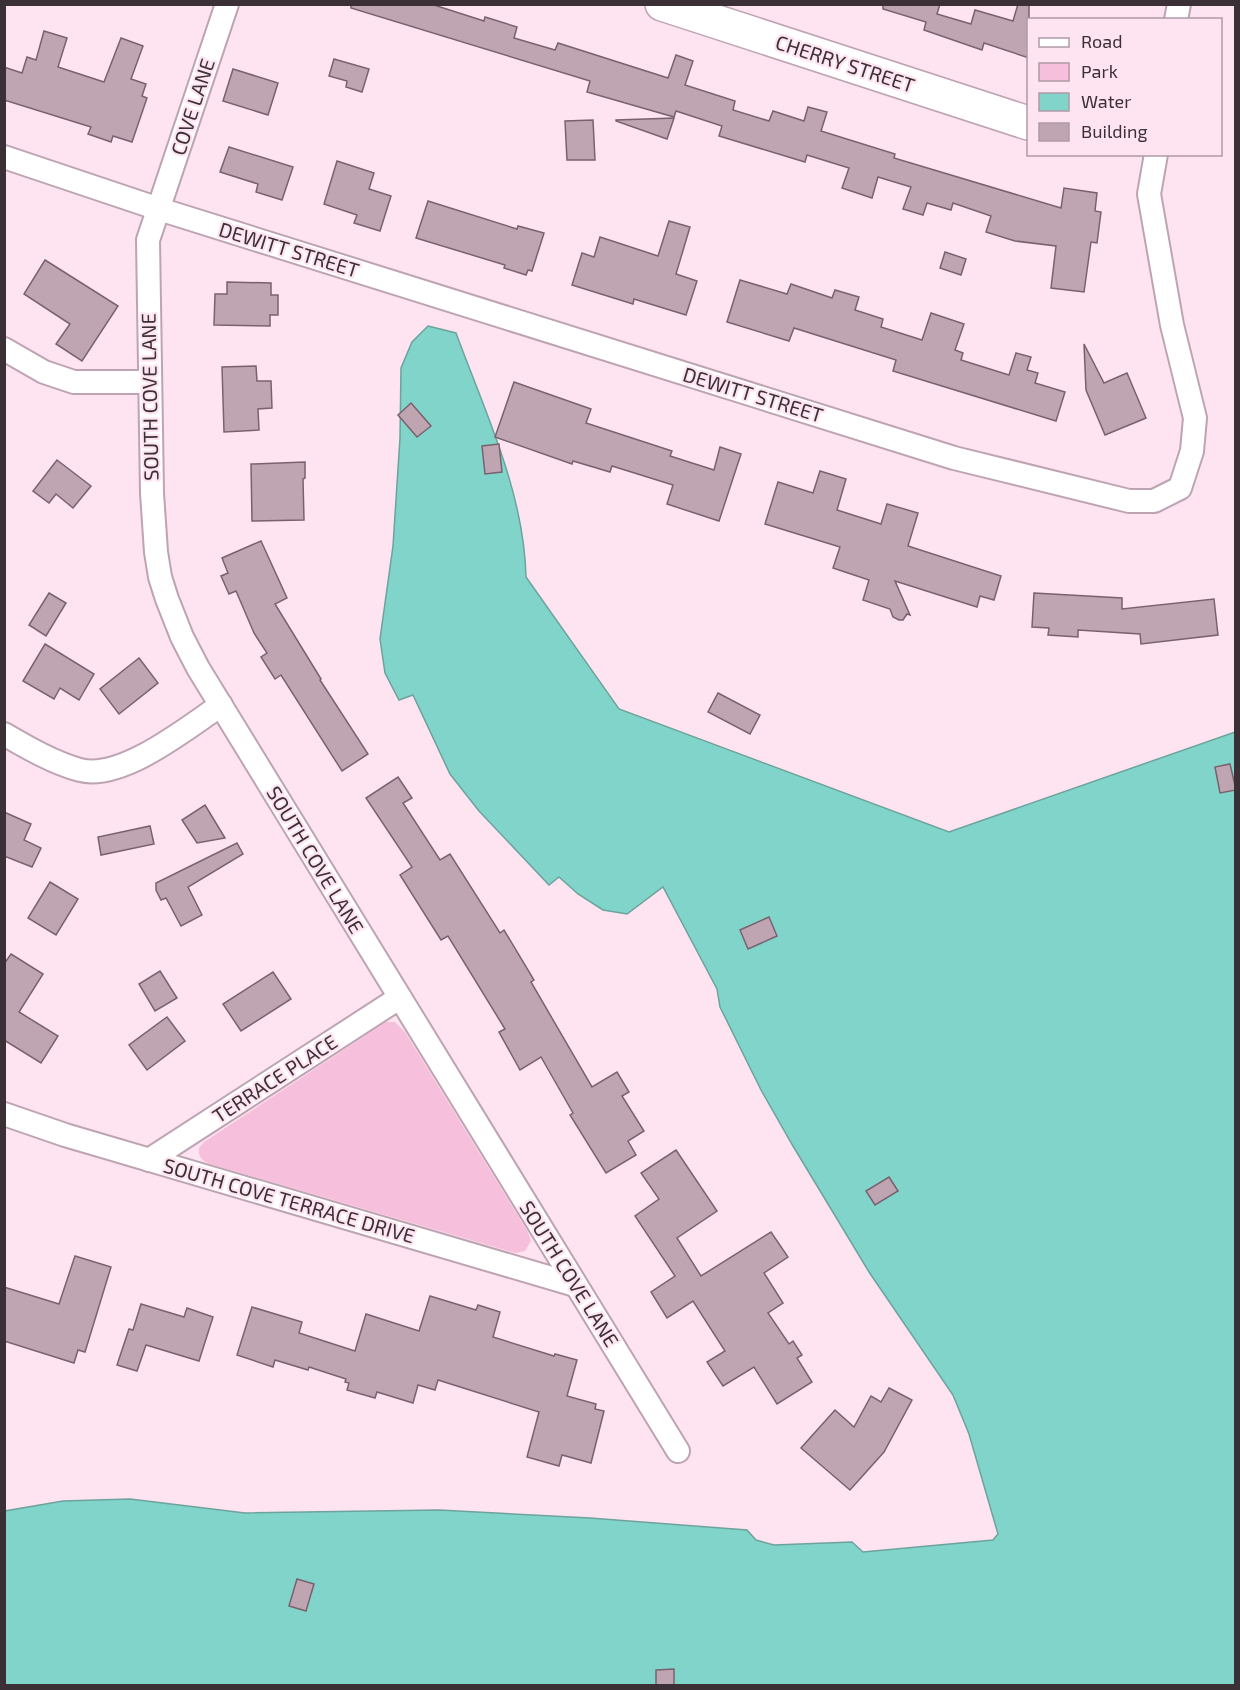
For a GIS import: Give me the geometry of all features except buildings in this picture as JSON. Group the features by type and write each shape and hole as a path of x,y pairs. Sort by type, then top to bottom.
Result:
{"street":[{"name":"COVE LANE","path":"159,209 227,4"},
{"name":"CHERRY STREET","path":"662,4 1027,122"},
{"name":"DEWITT STREET","path":"4,157 159,209 954,458 1129,501 1154,501 1180,488 1192,451 1196,418 1172,325 1149,194 1156,156"},
{"name":"SOUTH COVE LANE","path":"159,209 148,240 153,515 160,577 185,644 399,998 678,1451"},
{"path":"4,349 44,372 75,382 150,382"},
{"path":"4,734 30,749 82,771 104,771 142,758 221,705"},
{"name":"TERRACE PLACE","path":"149,1160 399,998"},
{"name":"SOUTH COVE TERRACE DRIVE","path":"4,1114 149,1160 575,1285"}],"green space":[{"path":"386,1022 395,1022 405,1032 528,1232 531,1241 525,1251 515,1253 210,1164 201,1158 199,1148 204,1142"}],"water":[{"path":"428,326 456,333 511,483 524,545 526,577 619,709 949,832 1235,732 1235,1685 5,1686 5,1511 63,1501 130,1499 245,1513 439,1510 590,1518 747,1530 756,1540 774,1545 852,1542 863,1552 993,1540 998,1534 969,1434 953,1395 869,1272 761,1090 720,1007 717,989 663,887 627,914 603,910 578,894 559,877 549,885 479,811 450,774 413,695 399,700 385,673 380,639 393,546 400,438 401,368 412,342"}]}
